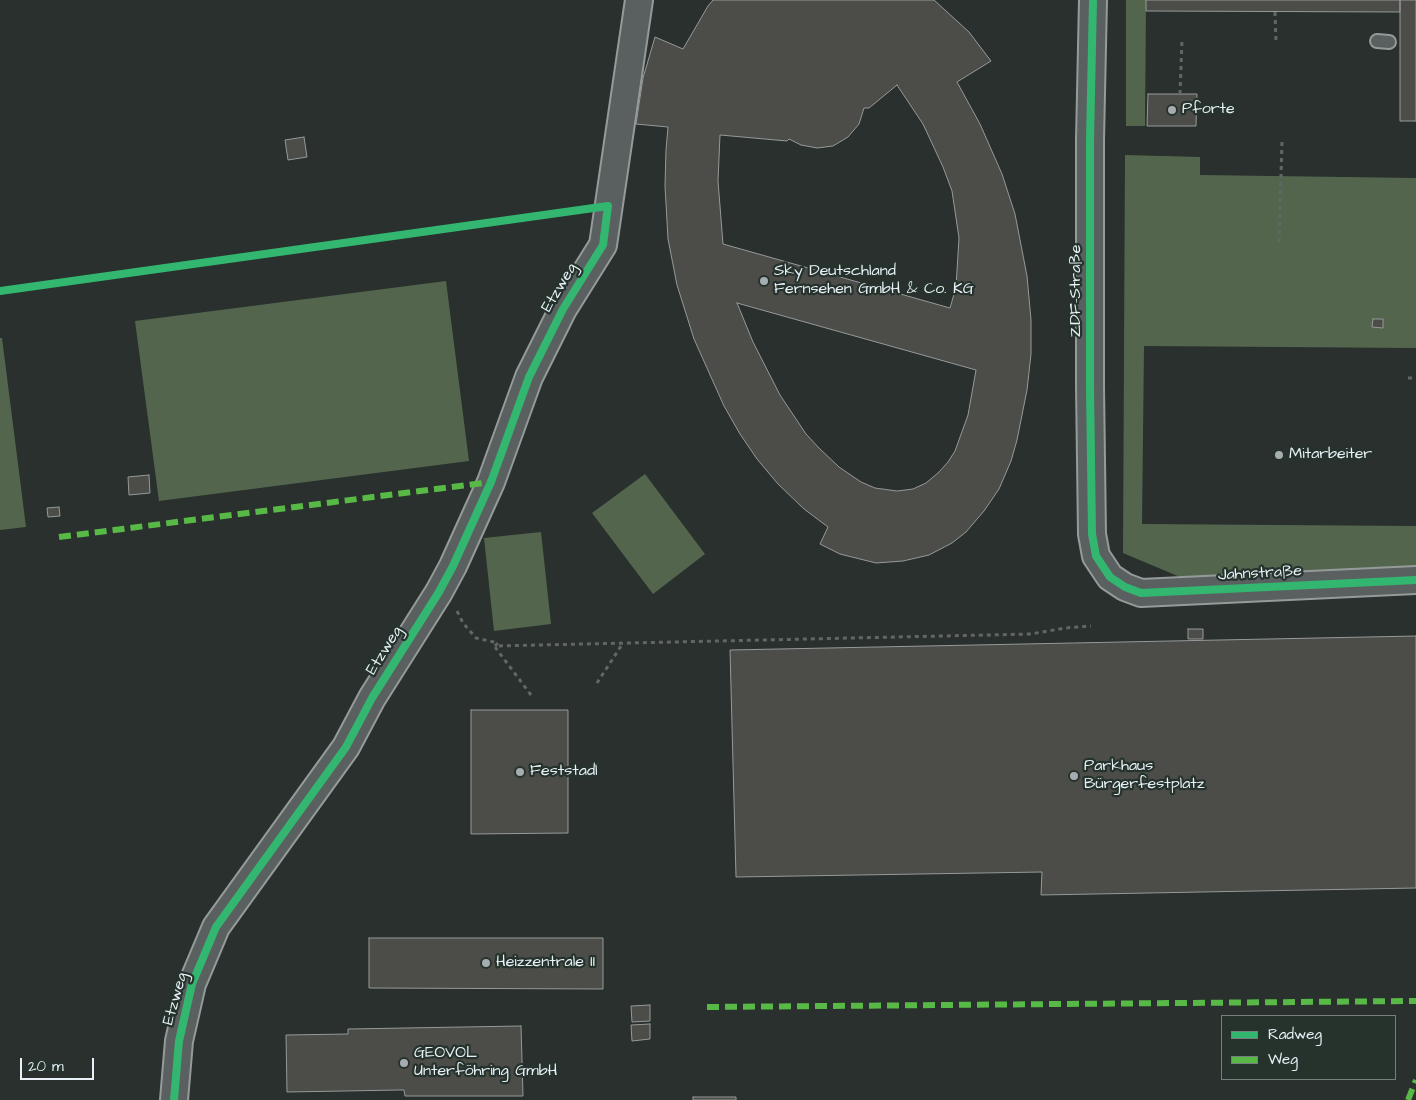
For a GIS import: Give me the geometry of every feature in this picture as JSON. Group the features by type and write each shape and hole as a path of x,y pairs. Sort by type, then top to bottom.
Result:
{"street":[{"name":"Etzweg","path":"174,1100 179,1041 192,984 216,927 346,747 372,698 439,592 453,566 491,482 528,377 563,309 603,245 639,0"},
{"name":"ZDF-Straße","path":"1093,0 1090,140 1092,527 1096,556 1110,577"},
{"name":"Jahnstraße","path":"1110,577 1125,587 1141,593 1416,580"}],"path":[{"path":"1276,12 1276,42"},
{"path":"1180,94 1182,40"},
{"path":"1279,242 1282,142"},
{"path":"1408,378 1416,378"},
{"path":"439,592 455,607 463,623 476,638 498,643 495,646"},
{"path":"495,646 1031,634 1091,626"},
{"path":"597,683 623,643"},
{"path":"495,646 531,695"}],"green space":[{"path":"1126,0 1146,0 1145,126 1126,126"},
{"path":"1125,155 1200,157 1200,175 1416,178 1416,348 1144,346 1142,524 1416,526 1416,568 1199,585 1123,553"},
{"path":"446,281 469,461 159,501 135,321"},
{"path":"0,338 2,338 26,527 0,530"},
{"path":"645,474 705,554 653,594 592,513"},
{"path":"541,532 551,624 494,631 484,538"}],"building":[{"name":"Sky Deutschland Fernsehen GmbH & Co. KG","path":"713,0 934,0 969,32 991,61 957,82 980,124 1002,174 1015,214 1027,276 1031,320 1031,354 1027,390 1017,440 1011,461 999,489 966,532 952,543 929,555 903,561 876,563 840,554 820,544 828,527 804,509 778,484 757,459 724,406 694,339 677,285 668,239 665,186 668,127 636,124 643,78 655,37 683,49","holes":["897,85 923,124 952,191 959,238 956,287 950,308 723,244 718,181 720,135 787,141 789,139 801,145 817,148 833,146 848,137 859,124 864,108 869,108","737,303 976,370 968,415 955,451 948,462 926,483 913,489 897,491 875,488 861,482 839,467 806,434 780,395 753,342"]},
{"path":"1146,0 1400,0 1400,12 1146,11"},
{"path":"1400,0 1416,0 1416,121 1400,121"},
{"name":"Pforte","path":"1148,94 1197,94 1196,126 1147,126"},
{"path":"304,137 307,157 288,160 285,140"},
{"path":"1373,319 1383,319 1383,328 1372,327"},
{"path":"149,475 150,493 129,495 128,477"},
{"path":"59,507 60,516 48,517 47,508"},
{"path":"1188,629 1203,629 1203,639 1188,639"},
{"name":"Parkhaus Bürgerfestplatz","path":"1416,636 1416,888 1041,895 1042,872 736,877 730,650"},
{"name":"Feststadl","path":"471,710 568,710 568,833 471,834"},
{"name":"Heizzentrale II","path":"369,938 603,938 603,989 369,988"},
{"path":"650,1005 650,1021 632,1022 631,1006"},
{"path":"650,1024 650,1039 632,1041 631,1025"},
{"name":"GEOVOL Unterföhring GmbH","path":"521,1026 523,1096 405,1096 404,1090 287,1092 286,1035 348,1034 348,1029"},
{"path":"693,1097 736,1097 736,1100 693,1100"}],"marked path":[{"path":"59,537 491,482"},
{"path":"707,1007 1416,1001"},
{"path":"1408,1100 1416,1080"}],"cycle path":[{"path":"1093,0 1090,140 1090,386 1092,534 1096,556 1110,577 1125,587 1141,593 1416,580"},
{"path":"0,291 608,206 603,245 563,309 529,377 491,482 453,566 439,592 372,698 346,747 216,927 192,984 179,1041 174,1100"}],"place":[{"name":"Pforte","path":"1172,110"},
{"name":"Sky Deutschland Fernsehen GmbH & Co. KG","path":"764,281"},
{"name":"Mitarbeiter","path":"1279,455"},
{"name":"Feststadl","path":"520,772"},
{"name":"Parkhaus Bürgerfestplatz","path":"1074,776"},
{"name":"Heizzentrale II","path":"486,963"},
{"name":"GEOVOL Unterföhring GmbH","path":"404,1063"}]}
